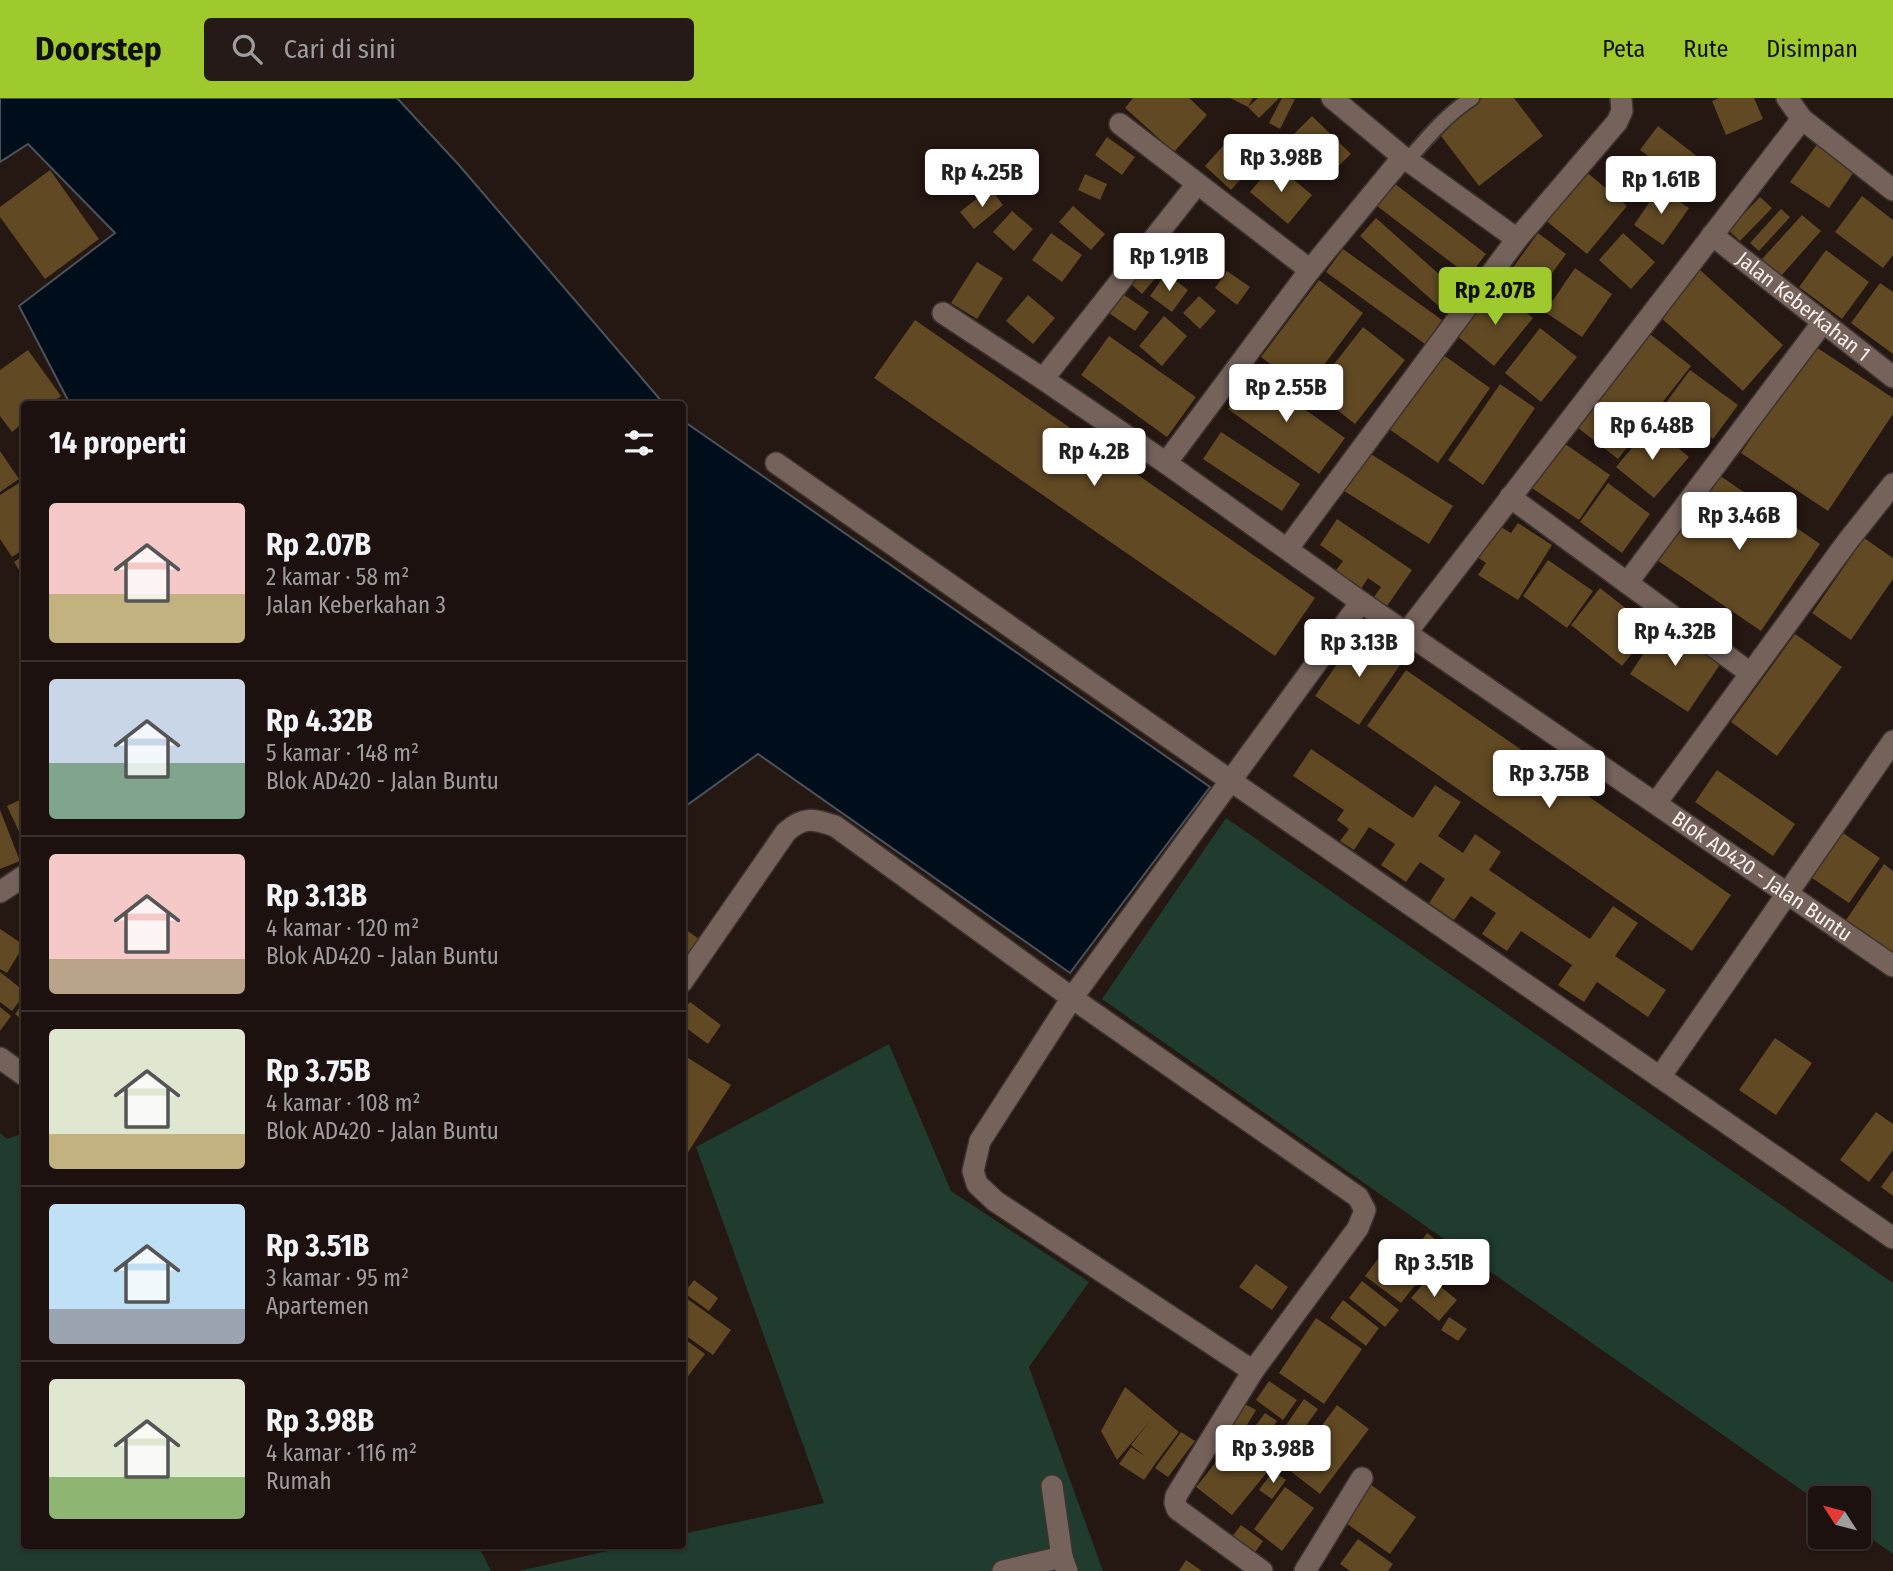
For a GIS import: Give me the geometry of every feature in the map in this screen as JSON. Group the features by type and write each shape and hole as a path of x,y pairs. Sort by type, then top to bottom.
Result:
{"street":[{"path":"1332,98 1405,159 1517,239"},
{"path":"1287,548 1517,239 1617,122 1622,111 1621,98"},
{"path":"1787,98 1802,119 1893,190"},
{"path":"1407,632 1802,119"},
{"path":"1120,124 1310,270"},
{"path":"1166,463 1310,270 1405,159"},
{"path":"1043,379 1197,184"},
{"name":"Jalan Keberkahan 1","path":"1712,235 1893,377"},
{"name":"Blok AD420 - Jalan Buntu","path":"943,313 1166,463 1361,602 1893,966"},
{"path":"1627,583 1823,322"},
{"path":"776,463 1893,1238"},
{"path":"1656,803 1847,542 1893,484"},
{"path":"1510,497 1750,673"},
{"path":"1253,1371 995,1201 977,1184 973,1171 980,1141 1072,998 1361,602"},
{"path":"1660,1077 1889,755"},
{"path":"686,976 786,832 804,820 835,825 1072,998 1358,1197 1363,1204 1364,1215 1358,1228 1253,1371 1176,1496 1177,1509 1262,1571"},
{"path":"0,1058 21,1073"},
{"path":"1305,1571 1362,1478"},
{"path":"1003,1571 1064,1564 1052,1486"}],"lane":[{"path":"1405,159 1457,108 1472,98"}],"green space":[{"path":"1226,818 1893,1283 1893,1554 1871,1538 1871,1486 1808,1486 1808,1495 1102,999"},
{"path":"889,1044 951,1191 1089,1282 1029,1367 1103,1571 519,1571 616,1549 686,1549 686,1533 824,1503 696,1147"},
{"path":"0,1133 7,1139 21,1134 21,1549 480,1549 491,1571 0,1571"}],"water":[{"path":"0,98 397,98 458,164 661,401 68,401 19,306 115,233 28,144 0,162"},
{"path":"686,423 1210,787 1070,973 758,754 686,806"}],"building":[{"path":"1133,98 1189,98 1207,115 1174,152 1125,108"},
{"path":"1230,98 1253,98 1248,107"},
{"path":"1258,98 1279,98 1259,118 1248,107"},
{"path":"1282,98 1295,99 1280,129 1269,123"},
{"path":"1482,98 1514,98 1543,136 1479,186 1438,132"},
{"path":"1719,98 1754,98 1763,119 1726,135 1712,101"},
{"path":"1312,116 1351,154 1326,178 1288,140"},
{"path":"1658,126 1712,168 1694,191 1640,150"},
{"path":"1107,137 1135,157 1122,175 1095,155"},
{"path":"1231,137 1257,161 1231,190 1205,166"},
{"path":"1818,143 1856,169 1829,208 1790,182"},
{"path":"1274,163 1312,195 1288,224 1250,192"},
{"path":"50,170 99,239 45,279 0,217 0,207"},
{"path":"1584,170 1627,206 1587,254 1544,219"},
{"path":"1085,174 1107,184 1100,200 1078,190"},
{"path":"1394,183 1486,254 1469,276 1377,206"},
{"path":"990,188 1003,205 974,229 960,212"},
{"path":"1659,188 1689,208 1663,245 1634,225"},
{"path":"1862,196 1893,220 1893,255 1883,268 1835,232"},
{"path":"1760,197 1772,208 1740,241 1728,230"},
{"path":"1073,206 1105,234 1091,250 1059,222"},
{"path":"1781,209 1790,217 1759,251 1750,243"},
{"path":"1012,211 1033,229 1014,251 993,232"},
{"path":"1802,215 1821,231 1781,276 1762,259"},
{"path":"1376,218 1459,292 1443,310 1360,236"},
{"path":"1166,232 1185,248 1172,263 1153,247"},
{"path":"1051,233 1082,255 1062,282 1032,260"},
{"path":"1538,233 1566,254 1534,298 1506,277"},
{"path":"1623,233 1655,262 1631,289 1599,260"},
{"path":"1196,242 1214,256 1200,274 1182,260"},
{"path":"1343,249 1442,320 1425,344 1326,272"},
{"path":"1826,250 1869,282 1842,319 1799,287"},
{"path":"1148,257 1163,269 1142,294 1128,281"},
{"path":"977,262 1003,278 977,319 951,303"},
{"path":"1575,268 1612,294 1582,337 1545,312"},
{"path":"1700,270 1783,345 1743,391 1659,316"},
{"path":"1227,271 1250,287 1237,305 1215,288"},
{"path":"1166,273 1188,290 1172,312 1150,296"},
{"path":"1319,280 1363,313 1305,390 1261,357"},
{"path":"1880,283 1893,292 1893,354 1851,323"},
{"path":"1496,287 1533,318 1494,366 1456,335"},
{"path":"1117,290 1149,312 1135,331 1103,309"},
{"path":"1028,295 1055,318 1033,344 1006,321"},
{"path":"1199,296 1216,311 1200,329 1183,313"},
{"path":"1164,316 1187,336 1162,366 1139,346"},
{"path":"915,320 1315,598 1275,656 874,378"},
{"path":"1363,327 1405,360 1355,424 1313,391"},
{"path":"1540,328 1577,357 1541,402 1505,373"},
{"path":"1646,331 1691,366 1618,459 1573,424"},
{"path":"1109,336 1196,397 1167,437 1081,375"},
{"path":"1813,345 1893,398 1893,414 1828,511 1741,453"},
{"path":"28,350 61,396 54,401 21,401 21,424 12,432 0,416 0,370"},
{"path":"1442,354 1490,388 1438,463 1389,429"},
{"path":"1690,370 1738,405 1713,439 1665,404"},
{"path":"1254,373 1345,438 1319,474 1228,409"},
{"path":"1500,384 1535,408 1483,485 1448,460"},
{"path":"1651,425 1689,457 1654,498 1616,467"},
{"path":"1221,432 1300,484 1282,511 1203,459"},
{"path":"1558,439 1610,475 1579,520 1526,484"},
{"path":"0,451 19,479 0,492"},
{"path":"1366,451 1453,506 1429,544 1341,489"},
{"path":"1716,473 1820,544 1761,631 1657,560"},
{"path":"19,483 21,486 21,551 12,557 0,539 0,495"},
{"path":"1608,483 1650,514 1622,553 1580,522"},
{"path":"1337,519 1412,570 1385,609 1372,600 1381,587 1368,578 1359,592 1333,574 1343,561 1320,545"},
{"path":"1518,523 1552,545 1518,600 1478,575 1486,563 1474,555 1486,536 1493,540 1501,527 1511,533"},
{"path":"1864,538 1893,558 1893,579 1851,640 1812,613"},
{"path":"21,557 21,573 14,562"},
{"path":"1548,560 1593,591 1567,628 1523,596"},
{"path":"1600,588 1652,629 1622,666 1571,625"},
{"path":"1663,624 1721,663 1688,712 1630,674"},
{"path":"1359,632 1402,662 1359,725 1315,696"},
{"path":"1795,634 1842,667 1777,756 1731,722"},
{"path":"1406,670 1731,895 1692,951 1367,726"},
{"path":"1311,749 1413,818 1435,785 1461,802 1438,836 1463,853 1475,834 1501,852 1489,870 1590,939 1613,906 1638,923 1615,956 1666,990 1648,1017 1597,982 1584,1002 1558,985 1572,965 1521,931 1507,951 1482,934 1496,913 1471,896 1454,920 1429,903 1445,879 1420,862 1406,882 1381,865 1395,844 1369,827 1354,850 1340,841 1349,829 1337,820 1344,810 1293,776"},
{"path":"1717,770 1795,824 1773,856 1695,802"},
{"path":"21,799 21,836 7,806"},
{"path":"0,810 20,861 0,869"},
{"path":"1843,833 1880,858 1849,903 1812,878"},
{"path":"1884,864 1893,871 1893,957 1844,923"},
{"path":"0,929 21,943 21,950 7,973 0,969"},
{"path":"686,930 702,941 686,959"},
{"path":"0,972 21,989 21,999 12,1011 0,1002"},
{"path":"690,1002 721,1025 708,1044 686,1028 686,1006"},
{"path":"21,1005 21,1019 15,1014"},
{"path":"0,1007 11,1016 0,1031"},
{"path":"1775,1038 1812,1063 1776,1115 1739,1090"},
{"path":"686,1057 731,1085 686,1155"},
{"path":"1876,1112 1893,1124 1893,1150 1869,1182 1840,1160"},
{"path":"1893,1170 1893,1196 1881,1187"},
{"path":"1427,1233 1448,1249 1436,1265 1415,1250"},
{"path":"1383,1252 1420,1279 1401,1303 1365,1276"},
{"path":"1256,1264 1288,1287 1272,1310 1239,1287"},
{"path":"1429,1277 1457,1300 1439,1321 1411,1298"},
{"path":"694,1280 718,1298 709,1311 686,1294"},
{"path":"1362,1281 1399,1310 1385,1327 1349,1298"},
{"path":"686,1298 731,1330 713,1355 686,1336"},
{"path":"1343,1300 1379,1328 1366,1346 1330,1318"},
{"path":"1449,1317 1467,1329 1458,1341 1441,1330"},
{"path":"1316,1318 1362,1349 1324,1404 1279,1373"},
{"path":"686,1340 705,1354 686,1379"},
{"path":"1269,1381 1297,1400 1283,1420 1256,1400"},
{"path":"1125,1387 1179,1432 1144,1480 1119,1464 1131,1447 1146,1457 1131,1445 1150,1421 1117,1460 1101,1431"},
{"path":"1304,1399 1318,1409 1298,1437 1284,1428"},
{"path":"1239,1401 1256,1410 1238,1440 1222,1430"},
{"path":"1337,1405 1369,1429 1320,1494 1289,1470"},
{"path":"1265,1413 1277,1421 1274,1426 1290,1435 1280,1451 1265,1441 1272,1428 1254,1452 1242,1444"},
{"path":"1181,1432 1195,1441 1168,1477 1155,1468"},
{"path":"1232,1442 1268,1471 1232,1515 1196,1487"},
{"path":"1273,1471 1286,1480 1272,1499 1259,1490"},
{"path":"1370,1484 1416,1517 1390,1554 1343,1521"},
{"path":"1285,1487 1314,1508 1282,1551 1254,1529"},
{"path":"1241,1525 1263,1541 1253,1555 1231,1538"},
{"path":"1358,1539 1393,1564 1388,1571 1350,1571 1340,1564"},
{"path":"1186,1560 1202,1571 1179,1571"}]}
